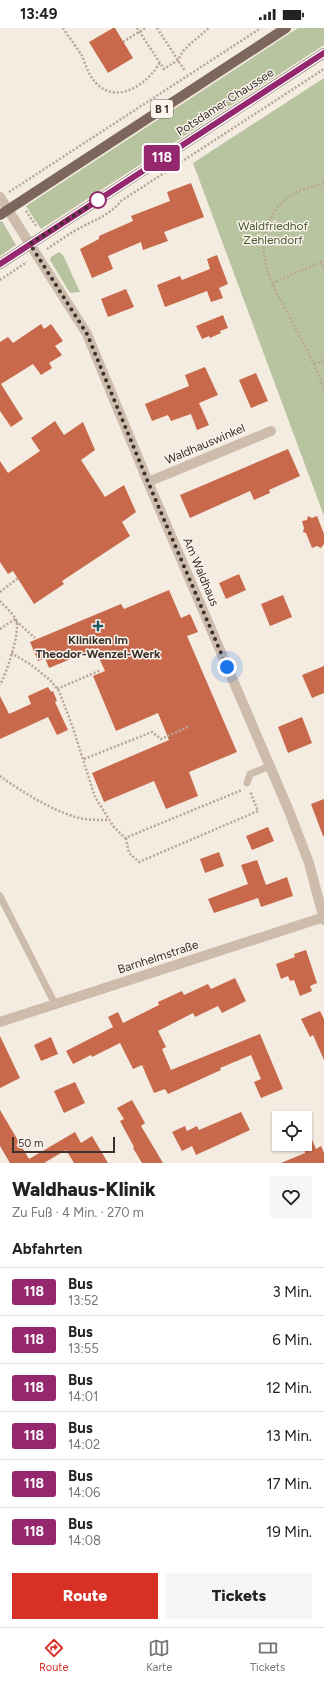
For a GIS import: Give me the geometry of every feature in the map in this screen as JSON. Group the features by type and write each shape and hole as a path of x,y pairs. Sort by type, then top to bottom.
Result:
{"main road":[{"name":"B 1","path":"4,212 286,28"},
{"name":"Potsdamer Chaussee","path":"0,264 324,53"}],"street":[{"name":"Am Waldhaus","path":"0,197 4,212 30,244 87,334 148,482 270,766 309,863 324,918"},
{"name":"Waldhauswinkel","path":"148,482 271,431"},
{"name":"Barnhelmstraße","path":"0,1022 324,918"}],"lane":[{"path":"247,783 250,774 270,766"},
{"path":"0,896 55,1004"}],"path":[{"path":"63,28 82,55 90,75 97,84 106,90 124,91 137,87 154,72 160,62"},
{"path":"137,28 164,69 178,60 183,51 209,28"},
{"path":"124,42 145,28"},
{"path":"157,28 185,71"},
{"path":"16,188 261,28"},
{"path":"56,244 77,230 91,224 107,214 121,201 324,69"},
{"path":"324,183 287,198 278,207 272,217 267,227 264,242 265,262 272,283 314,364 324,388"},
{"path":"23,207 39,231"},
{"path":"272,283 322,261 324,269"},
{"path":"0,280 21,266"},
{"path":"314,364 324,360"},
{"path":"0,592 18,578"},
{"path":"0,601 16,620 35,638"},
{"path":"0,630 16,620"},
{"path":"0,685 5,676 17,637 16,620"},
{"path":"11,654 30,664 50,680 57,689 73,728 95,797 110,820 126,838 129,853 139,862 258,810 248,787 126,838"},
{"path":"57,689 101,670"},
{"path":"84,760 152,732 161,739 190,726"},
{"path":"0,776 18,789 79,818 110,820"}],"green space":[{"path":"298,28 324,28 324,45 41,229 26,206"},
{"name":"Waldfriedhof Zehlendorf","path":"324,78 324,516 193,163"},
{"path":"2,221 16,245 0,256 0,222"},
{"path":"59,252 63,255 80,292 70,293 50,260 51,257"}],"building":[{"path":"115,28 133,58 108,73 89,42"},
{"path":"191,183 204,217 164,232 168,241 143,250 141,242 108,256 113,269 92,278 80,249 99,239 99,236 133,221 131,216 170,201 167,192"},
{"path":"217,255 228,284 219,288 223,298 211,302 207,291 165,307 157,285 180,276 182,280 210,269 207,259"},
{"path":"126,289 134,307 108,317 101,299"},
{"path":"223,315 228,328 220,331 221,333 210,338 209,336 202,339 196,326"},
{"path":"41,324 44,329 51,324 63,341 55,346 62,355 49,363 52,368 41,375 33,364 1,384 23,419 11,427 0,411 0,342 8,337 13,343"},
{"path":"205,367 218,395 199,403 209,425 197,430 191,414 171,421 168,415 152,421 145,404 189,386 185,375"},
{"path":"256,373 268,401 251,408 239,380"},
{"path":"55,421 64,435 83,422 95,450 81,460 105,497 124,485 136,512 122,522 130,536 62,581 64,584 34,604 13,571 8,574 0,562 0,461 8,473 40,451 31,438"},
{"path":"288,449 300,476 269,490 270,493 254,500 250,491 190,518 180,495"},
{"path":"308,516 312,518 317,516 324,534 324,544 321,548 317,546 312,548 306,533 303,532 304,528 302,521 307,520"},
{"path":"239,574 246,590 226,599 219,583"},
{"path":"169,590 181,618 190,614 198,632 187,636 237,752 189,772 198,796 166,809 154,781 104,802 92,773 169,740 158,713 116,731 93,676 105,671 95,649 49,668 45,658 38,661 30,642 121,604 124,609"},
{"path":"283,595 292,617 270,626 261,604"},
{"path":"324,666 324,693 312,698 302,675"},
{"path":"48,687 51,692 53,691 57,701 55,702 68,730 57,735 48,717 0,739 0,696 9,714 31,704 28,696"},
{"path":"302,717 312,743 288,753 278,727"},
{"path":"324,799 324,836 323,836 311,804"},
{"path":"268,827 274,841 252,850 246,836"},
{"path":"219,852 224,866 205,873 200,859"},
{"path":"257,860 266,885 287,877 293,896 261,907 258,898 214,913 208,899 248,884 241,865"},
{"path":"306,950 317,983 310,986 312,991 300,996 294,980 290,981 288,976 281,979 276,964 295,957 294,954"},
{"path":"235,978 246,1001 222,1013 218,1006 195,1017 193,1013 158,1031 166,1047 162,1049 171,1070 260,1034 283,1089 261,1098 254,1082 261,1079 251,1055 220,1068 221,1070 168,1094 165,1089 154,1093 142,1065 133,1069 120,1043 92,1057 91,1055 73,1064 66,1051 113,1027 108,1017 118,1012 123,1023 159,1005 158,1002 182,991 184,995 208,984 211,989"},
{"path":"320,1011 324,1019 324,1060 313,1035 310,1037 301,1019"},
{"path":"0,1036 20,1078 0,1088"},
{"path":"51,1037 58,1054 41,1061 34,1045"},
{"path":"75,1082 85,1103 64,1113 54,1091"},
{"path":"132,1100 145,1123 141,1126 163,1163 142,1163 133,1148 134,1147 120,1121 124,1119 117,1108"},
{"path":"0,1110 29,1159 75,1132 81,1143 92,1136 108,1163 74,1163 66,1150 44,1163 10,1163 0,1146"},
{"path":"241,1112 250,1130 196,1155 192,1146 182,1151 172,1132 185,1126 187,1131 197,1126 199,1130"},
{"path":"312,1140 316,1149 321,1146 324,1153 324,1163 281,1163 305,1153 305,1151 312,1151"}],"bus line":[{"name":"118","path":"0,264 324,53"}],"place":[{"name":"Kliniken im Theodor-Wenzel-Werk","path":"98,626"}],"route":[{"path":"98,200 30,244 87,334 227,667"}]}
